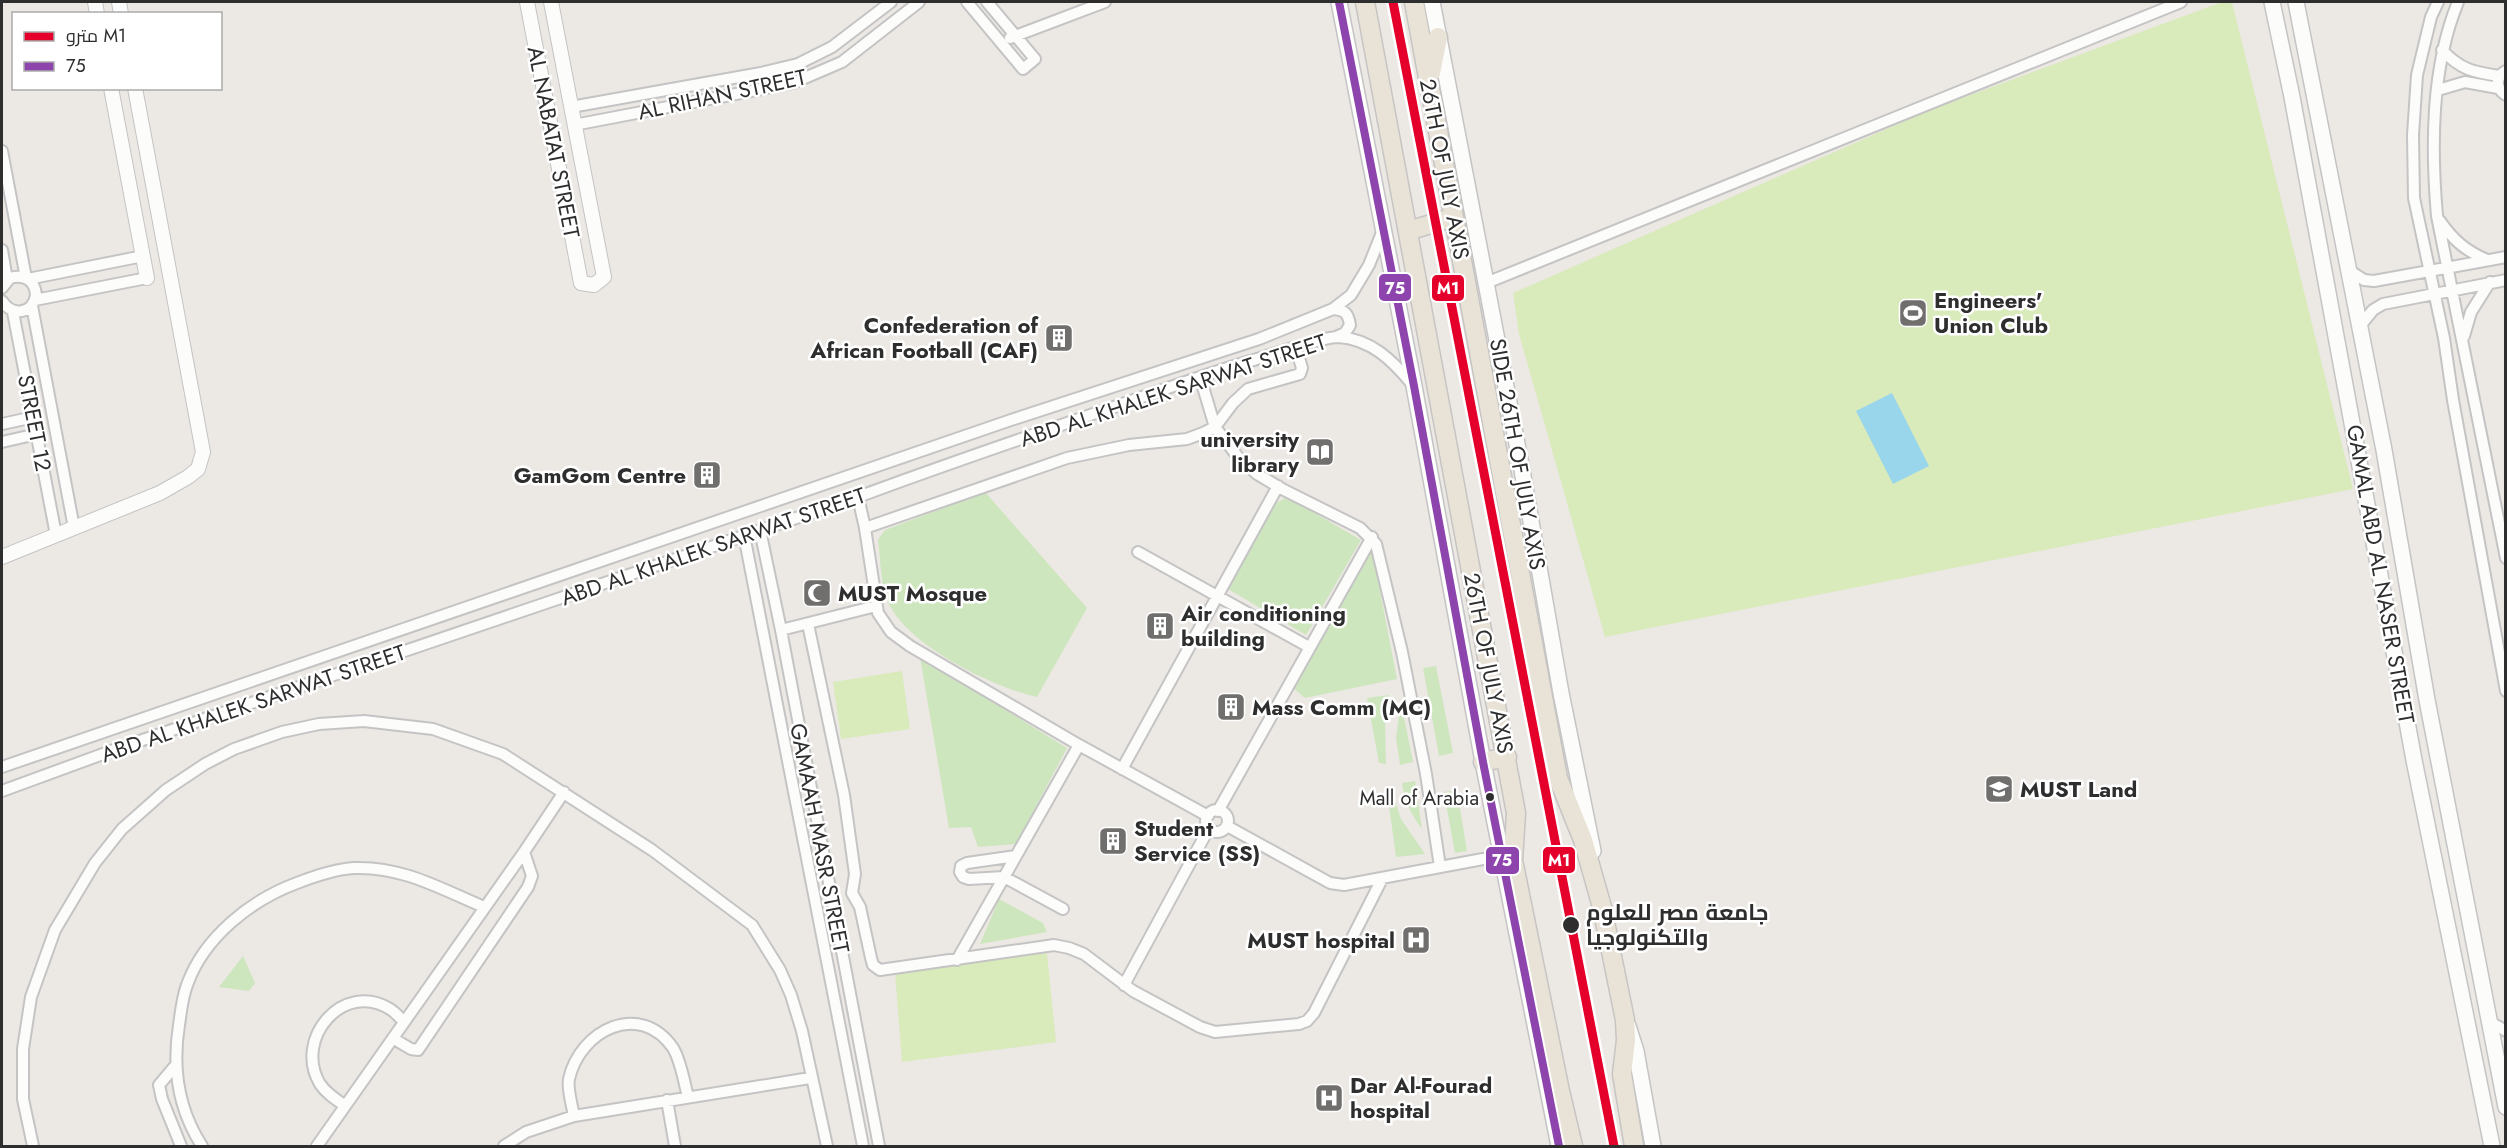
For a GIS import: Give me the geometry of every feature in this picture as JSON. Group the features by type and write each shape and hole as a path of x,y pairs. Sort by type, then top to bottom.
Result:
{"highway":[{"name":"26TH OF JULY AXIS","path":"1365,2 1507,757 1516,813 1513,860 1538,1008 1573,1146"},
{"name":"26TH OF JULY AXIS","path":"1414,2 1558,778 1584,840 1602,907 1625,1020 1626,1040 1622,1074 1634,1146"},
{"path":"1430,84 1438,37"},
{"path":"1408,231 1454,217"},
{"path":"1543,698 1561,693"},
{"path":"1483,762 1507,757"}],"main road":[{"path":"1339,2 1414,386 1483,762 1538,1008 1558,1146"},
{"name":"SIDE 26TH OF JULY AXIS","path":"1432,2 1561,693 1596,862 1602,907"},
{"name":"GAMAL ABD AL NASER STREET","path":"2272,2 2292,97 2414,760 2492,1146"},
{"name":"GAMAL ABD AL NASER STREET","path":"2296,2 2350,271 2427,700 2505,1107"},
{"path":"2292,97 2299,90 2313,90"},
{"path":"2405,706 2410,711 2418,711 2424,707 2427,700"},
{"path":"2414,760 2417,753 2424,749 2431,750 2438,756"},
{"path":"1625,1020 1636,1051 1653,1146"}],"street":[{"name":"AL NABATAT STREET","path":"526,2 581,283 594,285 604,277 551,2"},
{"name":"AL RIHAN STREET","path":"571,107 761,73 798,64 832,47 891,2"},
{"name":"AL RIHAN STREET","path":"574,125 794,83 842,62 919,2"},
{"path":"967,2 1023,69 1035,59 987,2"},
{"path":"1000,42 1105,2"},
{"path":"1486,283 2181,2"},
{"path":"2438,2 2431,17 2417,75 2413,135 2414,198 2444,338 2505,692"},
{"path":"2458,2 2442,50 2433,174 2437,216 2505,558"},
{"path":"2438,90 2465,82 2502,91 2502,73 2465,69 2453,62 2442,50"},
{"path":"761,73 765,89"},
{"path":"5,306 21,312 34,303 147,278 111,90"},
{"path":"2,557 160,493 192,475 201,461 203,452 135,90"},
{"path":"2,151 27,279"},
{"path":"2437,216 2458,244 2471,254 2487,261"},
{"name":"ABD AL KHALEK SARWAT STREET","path":"2,766 1011,420 1259,339 1333,309 1351,294 1361,281 1383,230"},
{"path":"2,250 3,284 16,276 27,279 143,256"},
{"path":"2350,271 2364,280 2374,280 2505,257"},
{"name":"STREET 12","path":"27,279 36,290 34,303 74,528"},
{"path":"2360,326 2373,310 2383,304 2505,280"},
{"path":"2463,341 2471,312 2490,282"},
{"name":"STREET 12","path":"5,306 34,417 56,535"},
{"path":"1333,309 1342,309 1349,316 1350,325 1345,333 1335,337"},
{"name":"ABD AL KHALEK SARWAT STREET","path":"2,791 122,747 858,497 1200,377 1296,348 1335,337 1351,340 1378,350 1390,358 1414,386"},
{"path":"866,528 1066,458 1129,445 1187,439 1215,427 1233,403 1248,389 1300,374 1302,368 1296,348"},
{"path":"1200,377 1215,427 1238,457 1257,474 1360,528 1372,537 1378,550 1402,652 1426,774 1440,867"},
{"path":"2,424 34,417"},
{"path":"2,442 37,434"},
{"path":"1122,769 1278,486"},
{"path":"858,497 866,528 876,606 885,626 910,646 1079,745 1208,816"},
{"name":"GAMAAH MASR STREET","path":"760,530 879,1146"},
{"name":"GAMAAH MASR STREET","path":"744,536 863,1146"},
{"path":"1208,816 1218,811 1372,537"},
{"path":"1138,552 1309,647"},
{"path":"781,630 876,606"},
{"path":"808,624 844,795 855,874 852,893 860,907 873,965 885,971 1054,945 1084,954 1124,985 1200,1027 1215,1032 1299,1024 1307,1021 1314,1013 1382,879"},
{"path":"33,1146 22,1099 23,1049 30,997 51,941 74,895 95,863 122,829 166,790 205,764 234,749 282,732 319,724 364,721 433,729 503,754 652,850 752,925 780,969 791,995 802,1031 810,1078 827,1146"},
{"path":"957,960 1079,745"},
{"path":"317,1146 344,1105 394,1039 564,792"},
{"path":"1218,811 1227,818 1227,826"},
{"path":"1124,985 1209,828 1208,816"},
{"path":"1227,826 1330,883 1344,885 1483,859"},
{"path":"1209,828 1221,831 1227,826"},
{"path":"394,1039 411,1049 418,1050 528,887 532,876 524,852"},
{"path":"1016,856 967,862 962,866 960,872 963,877 969,879 1004,876 1063,909"},
{"path":"202,1146 190,1128 178,1094 175,1049 181,1008 186,986 195,966 219,934 246,911 278,890 315,876 353,868 405,874 429,881 484,907"},
{"path":"344,1105 327,1093 315,1074 312,1060 313,1041 321,1023 335,1010 353,1003 372,1002 390,1009 404,1022"},
{"path":"2490,1022 2505,1031"},
{"path":"574,1116 568,1081 573,1068 592,1039 602,1031 618,1025 635,1023 663,1037 674,1050 688,1097"},
{"path":"175,1066 159,1085 162,1099 181,1146"},
{"path":"504,1146 516,1143 543,1125 574,1116 810,1078"},
{"path":"667,1100 675,1146"}],"green space":[{"name":"Engineers' Union Club","path":"2222,2 2232,2 2353,489 1605,637 1519,334 1513,293 1930,110"},
{"path":"985,492 1087,608 1037,697 999,685 936,652 902,623 887,600 878,540 885,530"},
{"path":"1287,497 1361,540 1306,635 1228,589 1273,505"},
{"path":"1368,548 1372,550 1397,679 1305,698 1291,686"},
{"path":"920,657 1067,748 1016,844 978,847 971,827 949,828"},
{"path":"1436,666 1453,753 1439,756 1423,668"},
{"path":"902,671 910,729 841,739 833,682"},
{"path":"1389,695 1385,722 1386,764 1379,763 1367,698"},
{"path":"1401,702 1413,762 1400,765 1396,738"},
{"path":"1415,781 1422,829 1409,807 1402,783"},
{"path":"1391,789 1401,819 1425,854 1396,857 1388,798 1384,791"},
{"path":"1457,790 1467,851 1455,853 1444,792"},
{"path":"999,899 1043,923 1047,932 980,944"},
{"path":"1047,953 1056,1042 902,1062 895,972"},
{"path":"243,956 255,983 249,991 219,987"}],"water":[{"path":"1892,393 1929,466 1893,484 1856,411"}],"metro line":[{"name":"M1","path":"1393,2 1614,1146"}],"transit line":[{"name":"75","path":"1339,2 1414,386 1483,762 1559,1146"}],"place":[{"name":"Engineers' Union Club","path":"1913,313"},
{"name":"Confederation of African Football (CAF)","path":"1059,338"},
{"name":"university library","path":"1320,452"},
{"name":"GamGom Centre","path":"707,475"},
{"name":"MUST Mosque","path":"817,593"},
{"name":"Air conditioning building","path":"1160,626"},
{"name":"Mass Comm (MC)","path":"1231,707"},
{"name":"MUST Land","path":"1999,789"},
{"name":"Mall of Arabia","path":"1490,797"},
{"name":"Student Service (SS)","path":"1113,841"},
{"name":"جامعة مصر للعلوم والتكنولوجيا","path":"1571,925"},
{"name":"MUST hospital","path":"1416,940"},
{"name":"Dar Al-Fourad hospital","path":"1329,1098"}]}
